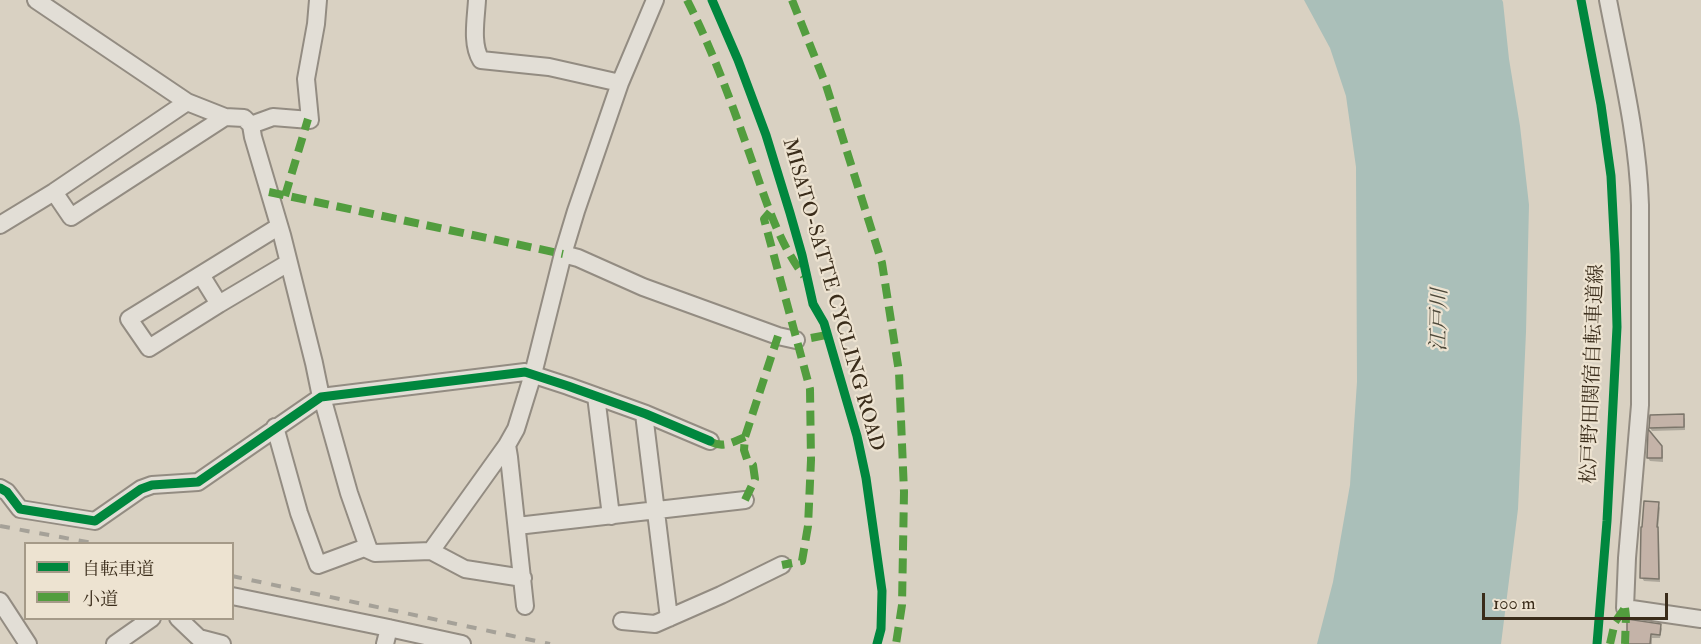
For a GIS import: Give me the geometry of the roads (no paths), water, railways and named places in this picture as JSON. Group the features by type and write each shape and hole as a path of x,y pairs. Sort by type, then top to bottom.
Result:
{"street":[{"path":"36,0 187,102 225,117 244,118 251,125 282,235 321,397 369,550"},
{"path":"251,125 273,117 310,120 306,79 318,0"},
{"path":"477,0 477,52 482,60 557,68 620,83"},
{"path":"431,550 507,445 516,429 576,211 620,83 655,0"},
{"path":"1608,0 1630,114 1640,205 1640,405 1625,608 1701,619"},
{"path":"1,223 54,192 187,102"},
{"path":"54,192 71,217 225,117"},
{"path":"278,227 129,319 149,348 288,263"},
{"path":"563,254 578,258 643,287 778,336 796,340"},
{"path":"201,275 219,304"},
{"path":"0,488 7,492 20,509 95,521 141,489 152,485 198,482 321,397 525,372 596,396 710,441"},
{"path":"596,396 611,516"},
{"path":"644,414 669,618"},
{"path":"275,427 299,513 318,565 364,548 375,553 431,550 465,569 523,578"},
{"path":"507,445 525,606"},
{"path":"517,526 745,500"},
{"path":"622,621 654,624 782,565"},
{"path":"234,597 387,636 462,644"},
{"path":"0,601 28,644"},
{"path":"115,644 149,620"},
{"path":"180,620 199,638 222,644"}],"water":[{"name":"江戸川","path":"1304,0 1502,0 1503,2 1529,205 1518,509 1501,644 1317,644 1333,582 1350,485 1357,382 1356,167 1346,96 1330,48"}],"railway":[{"path":"0,526 87,542"},
{"path":"234,576 550,644"}]}
